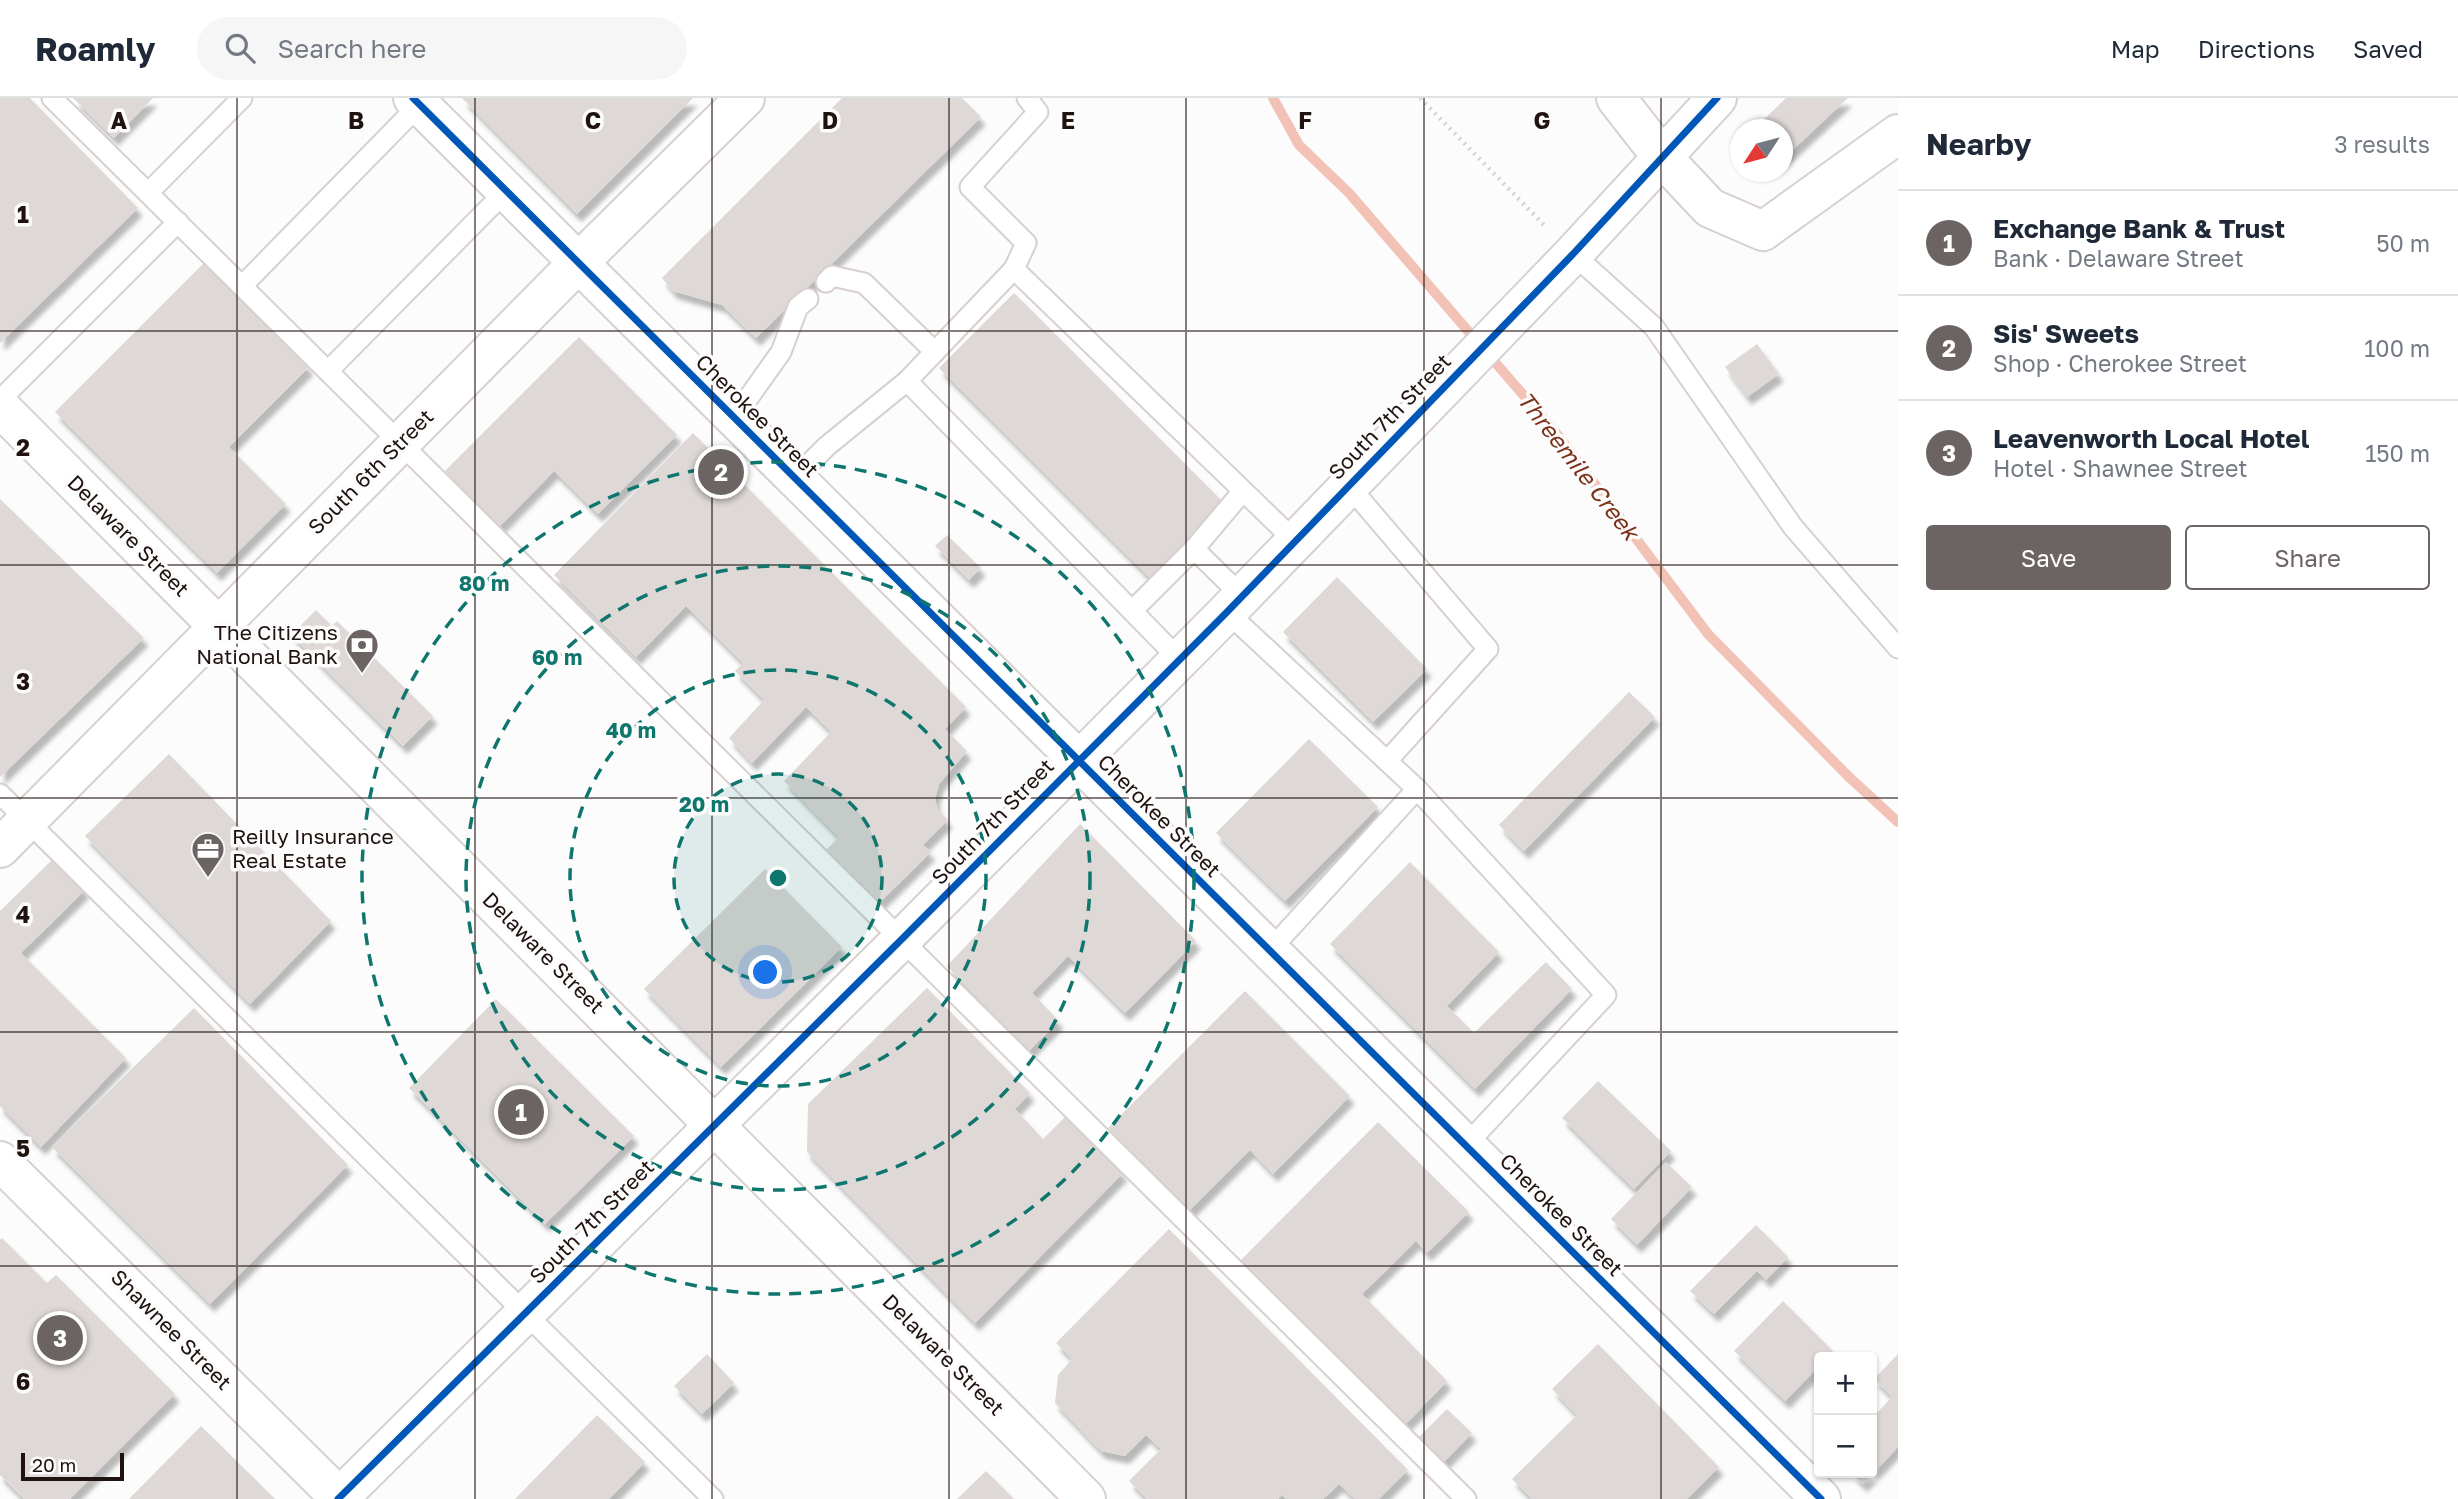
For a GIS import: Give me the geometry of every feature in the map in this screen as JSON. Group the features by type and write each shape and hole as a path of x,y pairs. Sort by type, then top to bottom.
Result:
{"street":[{"name":"South 6th Street","path":"0,848 578,263 745,98"},
{"path":"1616,98 1661,157 1710,208 1763,231 1898,134"},
{"name":"South 7th Street","path":"340,1498 901,940 1234,604 1562,265 1717,98"},
{"name":"Cherokee Street","path":"416,101 1821,1499"},
{"name":"Delaware Street","path":"0,407 1086,1499"},
{"name":"Shawnee Street","path":"0,1161 340,1498"}],"lane":[{"path":"52,98 1466,1499"},
{"path":"148,193 242,98"},
{"path":"795,478 827,446 907,381 1014,269 1026,243 970,187 1038,112 1027,98"},
{"path":"242,286 416,101"},
{"path":"328,371 506,191"},
{"path":"0,400 178,222"},
{"path":"1562,265 1654,327 1793,527 1898,648"},
{"path":"1014,269 1295,541"},
{"path":"826,282 832,276 864,283 935,352"},
{"path":"734,418 781,352 798,307 808,299"},
{"path":"907,381 1179,659"},
{"path":"1349,486 1488,649 1387,761"},
{"path":"1132,611 1194,549 1243,491"},
{"path":"1194,549 1234,604 1417,789 1606,995 1466,1145"},
{"path":"1270,950 1417,789"},
{"path":"0,794 713,1499"}],"path":[{"path":"1420,98 1562,265"}],"building":[{"path":"0,98 30,98 138,208 0,343"},
{"path":"73,98 153,98 114,138"},
{"path":"462,98 693,98 577,214"},
{"path":"842,98 962,98 981,117 756,338 722,305 673,291 662,278"},
{"path":"1786,98 1848,98 1793,150 1793,119 1764,119"},
{"path":"204,263 309,367 229,447 286,504 217,573 55,412"},
{"path":"1014,293 1226,505 1150,578 939,368"},
{"path":"579,337 677,435 598,514 554,471 500,526 445,471"},
{"path":"1757,344 1779,374 1747,397 1725,367"},
{"path":"693,433 966,707 945,729 967,751 939,784 935,799 938,810 948,820 923,845 931,852 879,903 826,850 839,837 784,781 831,732 806,707 752,763 729,738 764,700 735,671 743,663 686,606 636,657 554,575"},
{"path":"0,499 144,638 0,777"},
{"path":"947,535 981,568 969,580 935,546"},
{"path":"1337,577 1427,669 1373,722 1283,632"},
{"name":"The Citizens National Bank","path":"316,610 332,626 337,621 433,716 403,746 291,635"},
{"path":"1629,692 1655,717 1524,851 1499,825"},
{"path":"1309,739 1378,807 1285,901 1216,833"},
{"name":"Reilly Insurance Real Estate","path":"169,754 331,921 250,1004 85,836"},
{"path":"1080,824 1196,941 1125,1013 1068,956 1032,993 1059,1021 1029,1051 947,966"},
{"path":"54,858 85,890 21,953 126,1058 41,1147 0,1106 0,911"},
{"path":"1410,862 1499,952 1447,1006 1474,1033 1546,962 1572,989 1475,1089 1330,944"},
{"path":"765,869 842,947 721,1067 644,989"},
{"path":"927,988 1030,1093 1015,1109 1043,1139 1065,1117 1123,1173 975,1323 807,1152 808,1104"},
{"path":"1245,991 1350,1096 1273,1174 1250,1150 1190,1210 1108,1128"},
{"path":"496,999 634,1136 545,1224 409,1088"},
{"path":"194,1008 348,1165 210,1304 52,1147"},
{"path":"1598,1081 1671,1151 1634,1189 1562,1118"},
{"path":"1378,1122 1469,1212 1427,1253 1416,1241 1362,1294 1447,1381 1403,1427 1238,1263"},
{"path":"1666,1162 1692,1187 1637,1245 1611,1219"},
{"path":"1756,1225 1788,1257 1766,1280 1757,1271 1714,1314 1690,1291"},
{"path":"1169,1229 1408,1470 1379,1499 1355,1499 1339,1484 1323,1499 1286,1499 1282,1495 1278,1499 1147,1499 1129,1481 1161,1449 1146,1435 1125,1456 1101,1451 1055,1403 1058,1375 1072,1359 1056,1343"},
{"path":"2,1238 47,1283 56,1275 175,1394 70,1499 24,1499 0,1475"},
{"path":"1783,1301 1833,1351 1814,1352 1814,1371 1785,1401 1734,1351"},
{"path":"1598,1344 1719,1467 1687,1499 1532,1499 1512,1479 1577,1415 1552,1389"},
{"path":"707,1354 734,1383 702,1414 674,1386"},
{"path":"1898,1354 1898,1447 1877,1469 1877,1413 1892,1397 1877,1382 1877,1376"},
{"path":"1447,1409 1472,1433 1441,1465 1416,1440"},
{"path":"597,1415 645,1462 609,1499 515,1499"},
{"path":"201,1426 275,1499 129,1499"},
{"path":"986,1471 1014,1499 957,1499"},
{"path":"1856,1478 1869,1478 1863,1484"}],"waterway":[{"name":"Threemile Creek","path":"1273,98 1299,145 1349,193 1557,434 1708,634 1848,776 1898,822"}],"cycle path":[{"path":"413,98 1821,1499"},
{"path":"338,1499 1227,612 1573,254 1717,98"}],"place":[{"name":"Sis' Sweets","path":"721,472"},
{"name":"The Citizens National Bank","path":"362,675"},
{"name":"Reilly Insurance Real Estate","path":"208,879"},
{"name":"Exchange Bank & Trust","path":"521,1112"},
{"name":"Leavenworth Local Hotel","path":"60,1338"}]}
